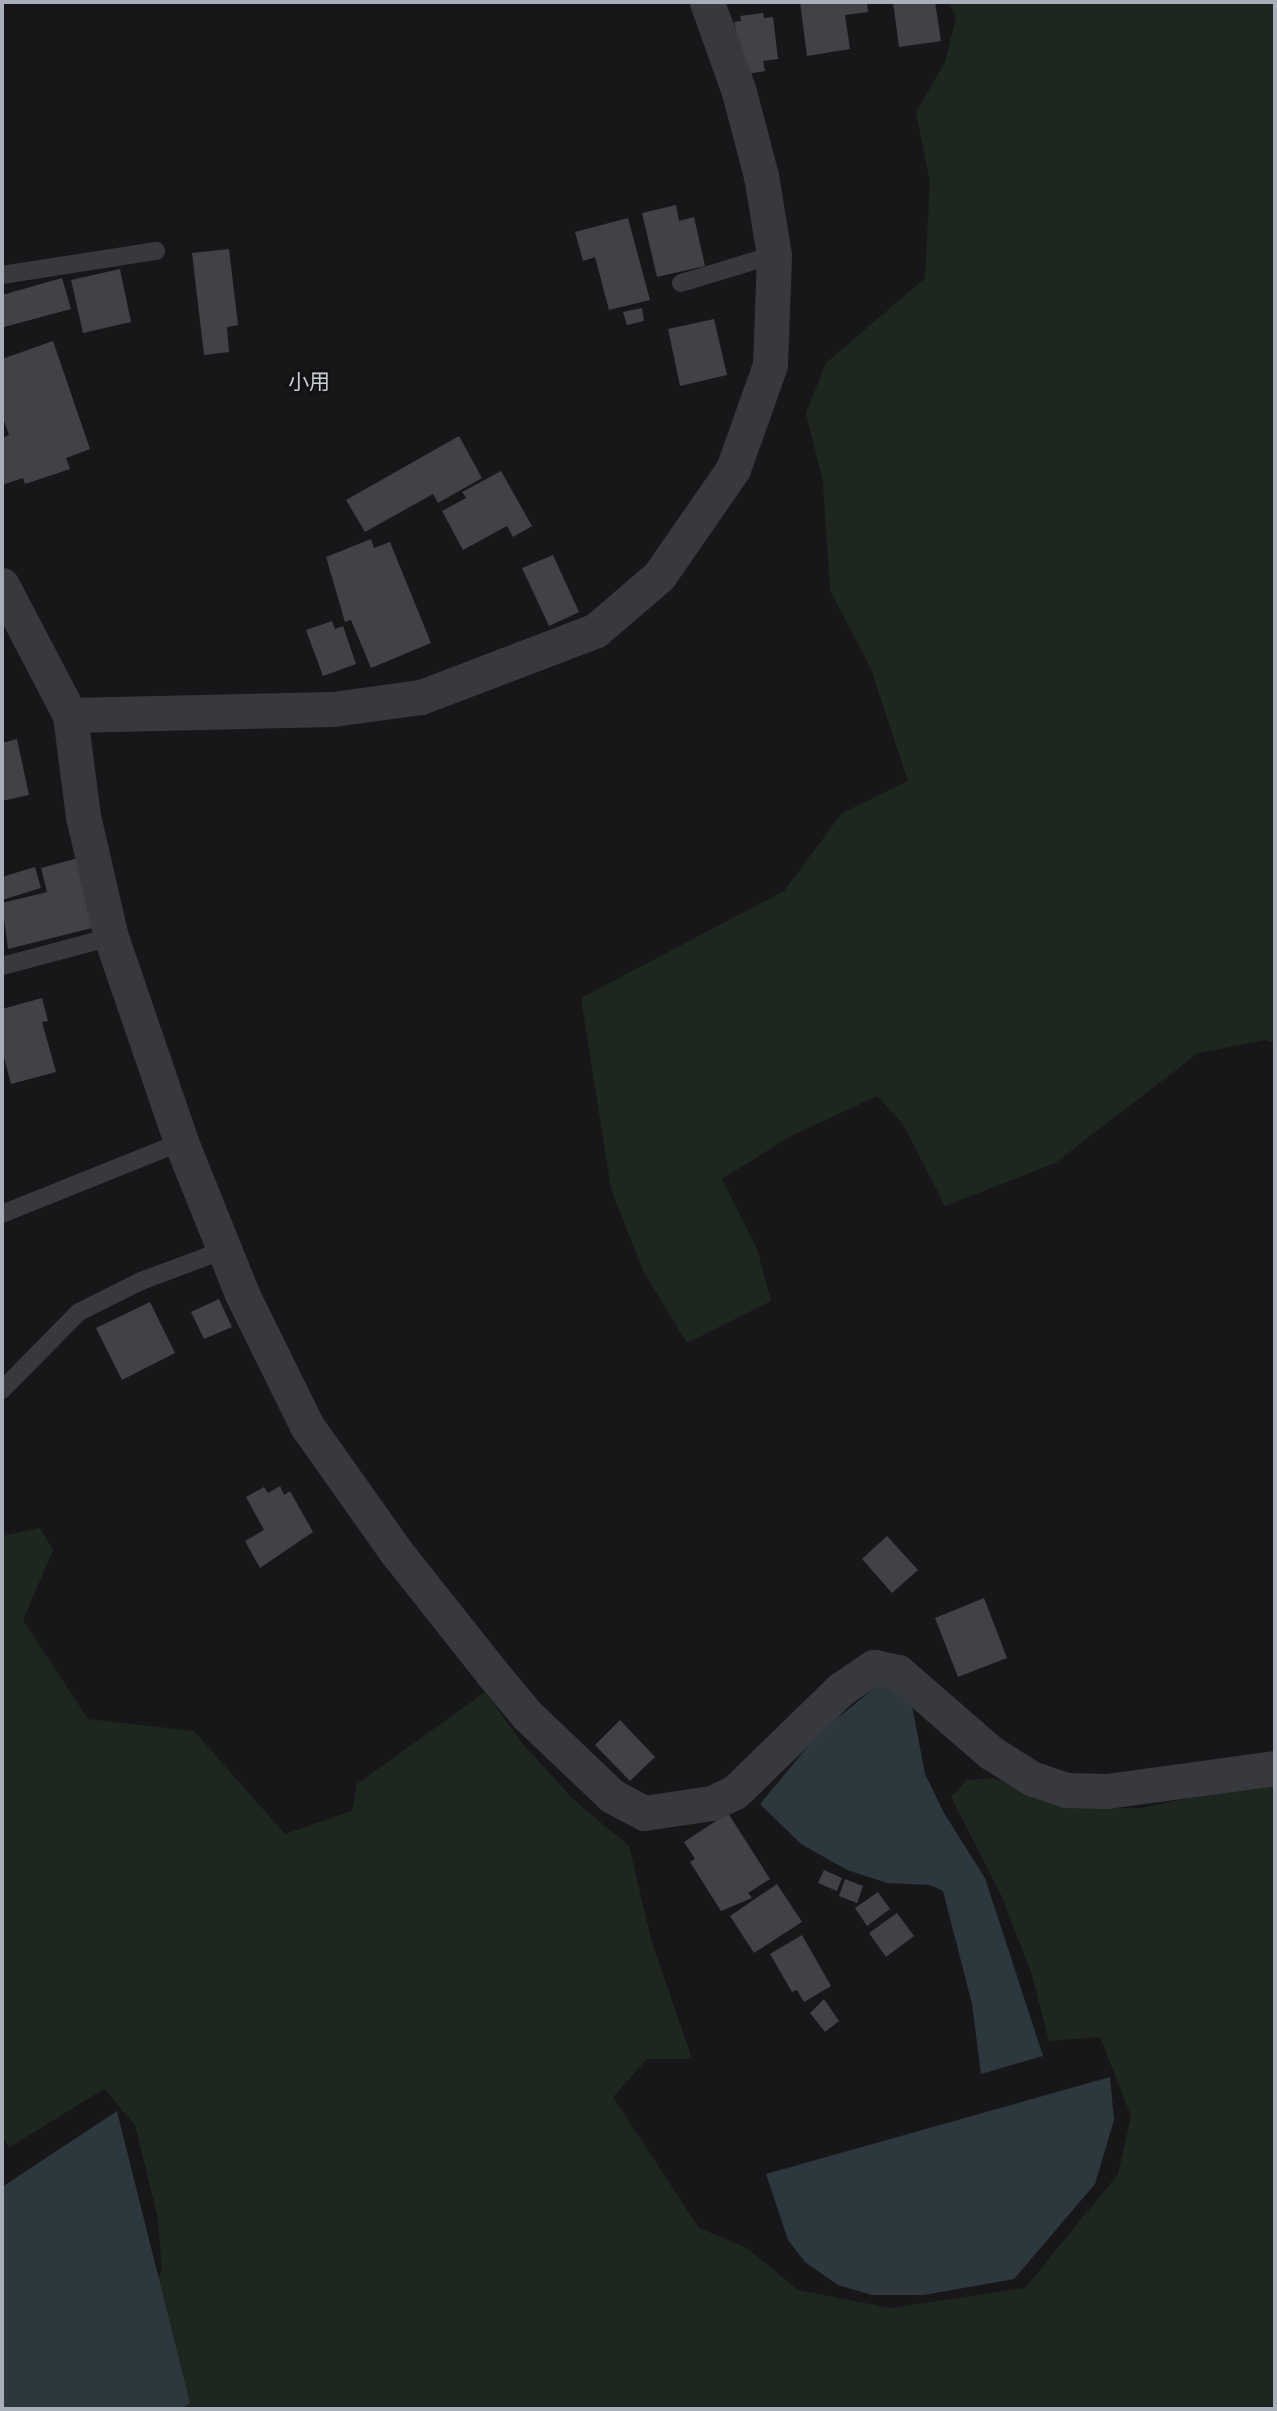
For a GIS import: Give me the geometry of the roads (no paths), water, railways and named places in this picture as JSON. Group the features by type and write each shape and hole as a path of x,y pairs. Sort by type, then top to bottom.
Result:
{"street":[{"path":"70,715 333,709 421,697 596,630 659,576 733,469 770,365 774,255 761,176 739,92 707,2"},
{"path":"4,592 70,715 83,816 111,937 181,1142 224,1250 307,1426 397,1553 527,1715 612,1796 644,1813 703,1805 735,1792 841,1689 874,1667 898,1672 990,1752 1031,1778 1066,1790 1107,1791 1275,1768"}],"lane":[{"path":"2,275 156,251"},
{"path":"681,284 774,255"},
{"path":"2,966 111,937"},
{"path":"2,1214 181,1142"},
{"path":"2,1390 79,1312 141,1281 224,1250"}],"district":[{"name":"小用","path":"309,383"}]}
